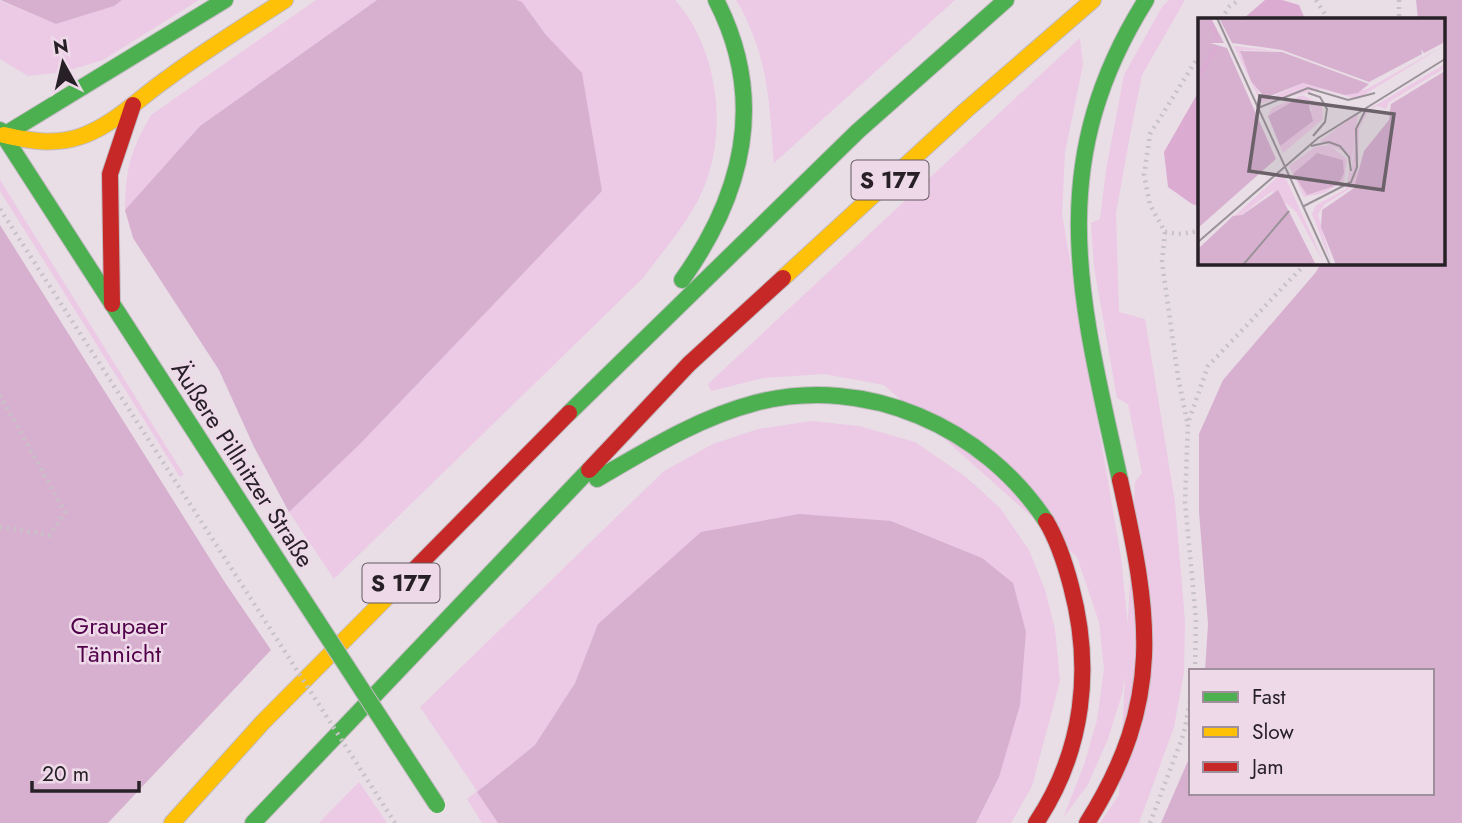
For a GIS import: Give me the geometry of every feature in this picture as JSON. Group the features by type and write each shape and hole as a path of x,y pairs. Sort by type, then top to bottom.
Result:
{"main road":[{"path":"2,132 225,0"},
{"path":"2,132 39,142 63,141 101,127 222,40 285,0"},
{"path":"634,347 698,259 718,223 734,181 742,143 742,76 734,40 716,0"},
{"name":"S 177","path":"172,823 263,722 634,347 858,131 1006,0"},
{"name":"S 177","path":"253,823 689,364 965,111 1093,0"},
{"path":"1087,823 1109,790 1128,746 1140,704 1145,624 1139,566 1088,331 1079,266 1079,208 1085,154 1095,108 1113,58 1146,0"},
{"path":"112,304 110,174 133,105"},
{"name":"Äußere Pillnitzer Straße","path":"2,132 440,810"},
{"path":"556,503 646,450 734,410 762,402 805,396 892,406 931,420 967,442 995,461 1023,489 1047,521 1065,565 1079,613 1085,662 1079,717 1066,766 1045,812 1036,823"}],"path":[{"path":"1222,18 1229,7 1239,0"},
{"path":"1316,0 1327,18"},
{"path":"1399,0 1399,18"},
{"path":"1195,669 1196,619 1185,502 1188,423 1178,377 1162,262 1165,232 1150,205 1144,175 1150,134 1198,56"},
{"path":"0,209 395,823"},
{"path":"1165,232 1178,234 1198,231"},
{"path":"1188,423 1208,366 1305,264"},
{"path":"0,395 65,512 50,535 0,527"},
{"path":"1150,823 1184,733 1189,707"}],"shaded area":[{"path":"122,0 199,0 103,60 63,72 28,76 0,59 0,1 56,24 113,6"},
{"path":"316,0 377,0 200,126 125,210 131,160 138,139 151,115"},
{"path":"517,0 675,0 690,20 710,67 717,119 710,170 689,216 643,278 334,579 289,512 359,445 602,191 546,35 522,2"},
{"path":"736,0 955,0 774,163 769,99 763,69 750,26"},
{"path":"1169,0 1185,0 1142,75 1116,213 1119,312 1145,319 1175,502 1185,621 1184,672 1174,727 1139,823 1100,823 1119,795 1135,482 1142,473 1128,404 1117,398 1094,267 1091,223 1100,219 1106,170 1124,75 1162,7"},
{"path":"1265,0 1282,0 1299,5 1305,18 1244,18"},
{"path":"1080,38 1083,65 1065,152 1062,214 1121,557 1130,647 1122,694 1108,739 1087,786 1063,818 1084,765 1097,720 1104,669 1099,622 1077,557 884,385 824,374 763,378 711,391 708,384"},
{"path":"1198,93 1198,206 1168,187 1164,152"},
{"path":"0,180 184,475 180,477 0,191"},
{"path":"811,421 859,426 915,442 966,477 1000,508 1029,550 1045,590 1055,629 1060,681 1032,786 1011,823 976,823 999,777 982,558 891,521 598,624 575,683 535,745 477,792 498,823 482,823 467,799 477,791 420,707 664,471 713,444 758,429"},
{"path":"359,782 387,823 319,823"}],"green space":[{"path":"0,0 122,0 114,6 56,24"},
{"path":"377,0 522,2 546,35 582,73 602,191 359,445 289,512 254,447 219,370 133,238 125,210 200,126"},
{"path":"1416,0 1462,0 1462,823 1161,823 1189,759 1189,795 1434,795 1434,669 1205,669 1208,624 1199,512 1199,434 1223,380 1320,264 1444,264 1444,18 1418,18"},
{"name":"Graupaer Tännicht","path":"0,225 224,581 271,650 108,823 0,823"},
{"path":"799,514 891,521 982,558 1013,583 1026,632 1020,705 999,777 976,823 498,823 477,792 535,745 575,683 598,624 701,532"}],"traffic: fast":[{"path":"4,135 225,0"},
{"path":"682,280 721,213 741,145 744,109 741,73 732,37 716,0"},
{"path":"569,413 858,131 1006,0"},
{"path":"1120,480 1083,294 1079,236 1081,178 1092,120 1113,61 1146,0"},
{"path":"0,130 271,550"},
{"path":"597,479 673,436 734,409 797,396 839,396 880,403 919,416 956,435 990,459 1020,488 1046,521"},
{"path":"253,823 589,470"},
{"path":"271,550 437,805"}],"traffic: slow":[{"path":"4,135 51,141 79,137 91,132 114,119 197,58 285,0"},
{"path":"783,278 965,111 1093,0"},
{"path":"172,823 263,722 403,581"}],"traffic: jam":[{"path":"112,304 110,174 133,105"},
{"path":"589,470 689,364 783,278"},
{"path":"403,581 569,413"},
{"path":"1087,823 1112,778 1129,736 1140,696 1144,656 1138,574 1120,480"},
{"path":"1036,823 1065,767 1080,708 1082,678 1082,648 1071,586 1061,552 1046,521"}]}
